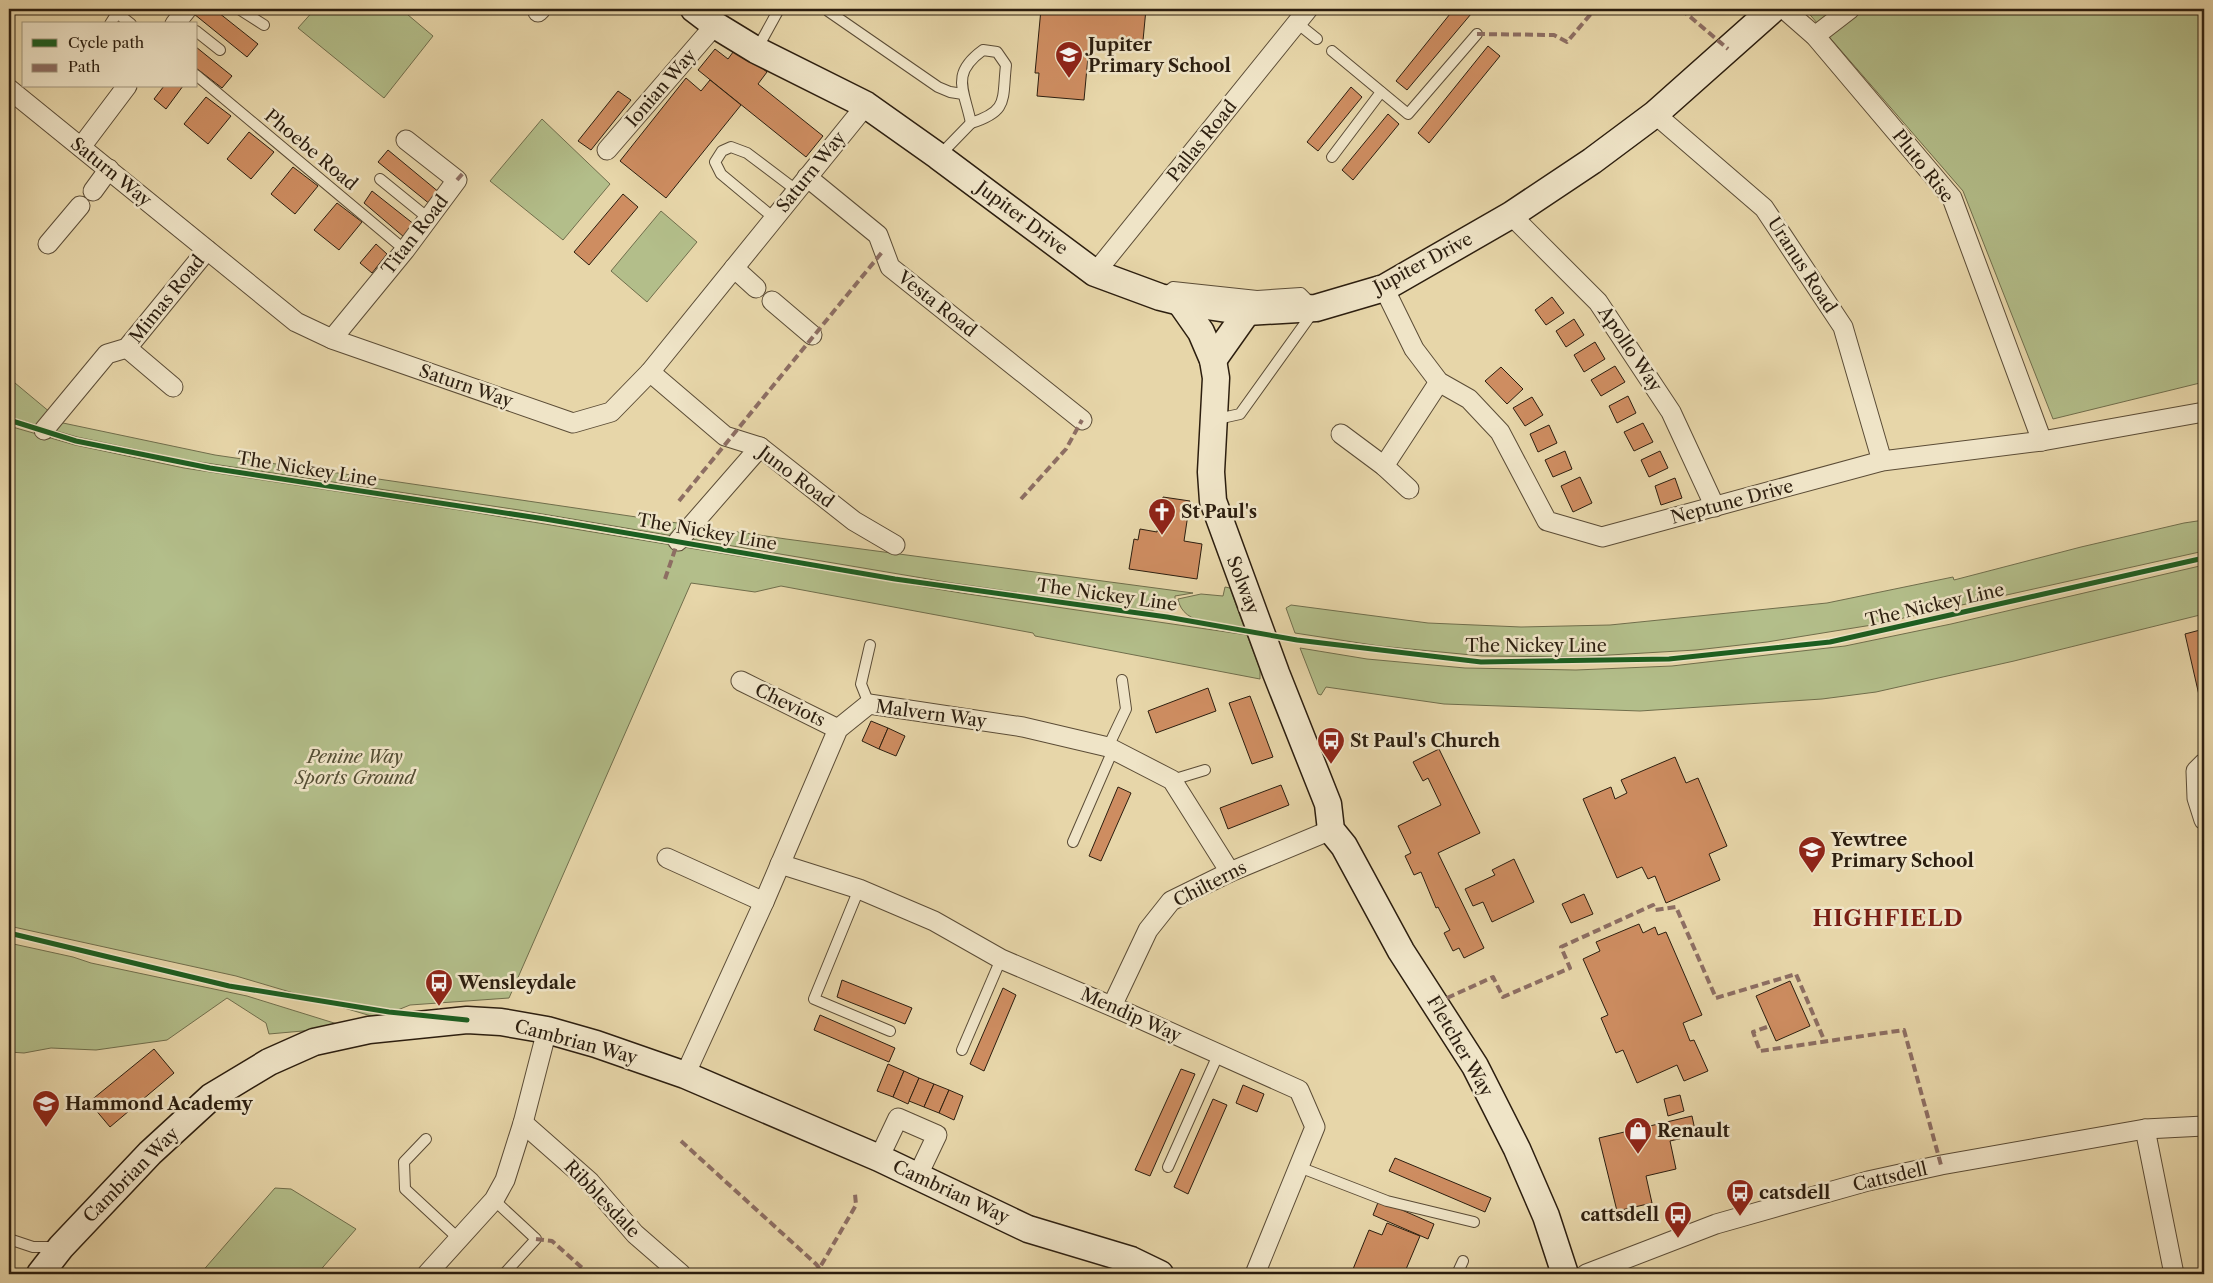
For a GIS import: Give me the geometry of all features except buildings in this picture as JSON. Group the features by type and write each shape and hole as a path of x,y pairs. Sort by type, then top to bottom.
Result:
{"street":[{"name":"Jupiter Drive","path":"694,9 715,25 756,50 866,105 1095,273 1170,300 1248,312 1316,308 1384,288 1511,215 1592,162 1655,114 1773,9"},
{"name":"Pluto Rise","path":"1784,9 1815,36 1952,198 2042,440"},
{"path":"1815,36 1850,9"},
{"name":"Pallas Road","path":"1095,273 1303,16"},
{"name":"Ionian Way","path":"607,150 715,25"},
{"path":"81,147 125,88"},
{"name":"Saturn Way","path":"10,92 81,147 296,322 332,339 573,423 611,412 650,372 866,105"},
{"name":"Uranus Road","path":"1655,114 1764,208 1843,327 1882,461"},
{"name":"Titan Road","path":"332,339 405,250 457,180 406,140"},
{"path":"93,191 109,170"},
{"name":"Vesta Road","path":"802,183 878,236 890,267 1082,420"},
{"path":"48,244 80,206"},
{"name":"Apollo Way","path":"1511,215 1598,302 1671,412 1715,507"},
{"name":"Mimas Road","path":"44,430 108,354 128,348 207,250"},
{"path":"734,268 756,288"},
{"name":"Neptune Drive","path":"1384,288 1414,349 1439,382 1469,399 1500,432 1547,521 1602,537 1882,461 2042,440 2204,412"},
{"name":"Solway","path":"1170,300 1201,332 1212,360 1216,378 1213,420 1213,501 1276,673 1328,804 1331,830"},
{"path":"772,301 812,335"},
{"path":"1212,360 1248,312"},
{"name":"Mimas Road","path":"128,348 173,387"},
{"name":"Juno Road","path":"650,372 725,436 760,447 854,521 895,544"},
{"path":"1384,466 1439,382"},
{"path":"1341,434 1384,466 1409,489"},
{"path":"678,542 760,447"},
{"name":"Cheviots","path":"741,681 838,729"},
{"name":"Malvern Way","path":"685,1075 764,902 838,729 869,704 1023,727 1110,749 1172,780"},
{"path":"2204,763 2196,771 2197,798 2204,820"},
{"path":"1172,780 1230,872"},
{"name":"Chilterns","path":"1112,1006 1148,930 1171,901 1230,872 1331,830"},
{"name":"Fletcher Way","path":"1331,830 1344,846 1401,950 1475,1066 1517,1149 1543,1208 1565,1274"},
{"path":"666,858 764,902"},
{"name":"Mendip Way","path":"780,864 859,889 934,921 1001,959 1112,1006 1299,1090 1315,1127 1255,1274"},
{"name":"Cambrian Way","path":"40,1274 61,1247 150,1153 211,1097 269,1062 314,1042 369,1030 458,1020 501,1022 547,1030 596,1044 685,1075 918,1175 1028,1229 1131,1260 1160,1274"},
{"path":"436,1271 459,1239 494,1200 505,1180 523,1123 547,1030"},
{"path":"879,1158 898,1118 937,1136 918,1175"},
{"name":"Ribblesdale","path":"523,1123 590,1182 635,1234 681,1274"},
{"name":"Cattsdell","path":"1586,1274 1716,1224 1868,1181 1940,1165 2145,1129 2204,1126"},
{"path":"2145,1129 2174,1274"}],"lane":[{"path":"239,9 264,25"},
{"path":"756,50 779,9"},
{"path":"828,11 938,87 950,92 963,94"},
{"path":"111,22 117,14 129,22"},
{"path":"1303,16 1317,39"},
{"path":"198,33 220,50"},
{"path":"1332,51 1408,114 1477,34"},
{"path":"938,156 971,123 987,118 1001,106 1006,65 997,52 983,50 970,60 964,68 963,94 971,123"},
{"name":"Phoebe Road","path":"198,77 405,250"},
{"path":"1332,157 1381,92"},
{"path":"774,218 721,174 715,162 722,151 731,147 747,153 778,176 802,183"},
{"path":"380,178 428,218"},
{"path":"1170,300 1173,287 1257,296 1300,293 1316,308 1240,414 1213,420"},
{"path":"869,704 861,684 870,645"},
{"path":"1073,842 1126,709 1122,680"},
{"path":"1172,780 1205,770"},
{"path":"859,889 814,999 890,1030"},
{"path":"962,1050 1001,959"},
{"path":"1168,1167 1218,1055"},
{"path":"426,1139 404,1162 405,1189 459,1239"},
{"path":"1299,1167 1386,1201 1474,1222"},
{"path":"494,1200 536,1239 504,1274"},
{"path":"9,1239 33,1247 61,1247"},
{"path":"1457,1274 1463,1261"}],"green space":[{"path":"315,9 401,9 433,36 384,98 298,28"},
{"path":"1805,9 2204,9 2204,382 2053,419 1963,191"},
{"path":"542,119 610,184 563,240 490,181"},
{"path":"661,211 697,242 647,302 611,271"},
{"path":"9,378 63,423 215,455 786,539 1193,593 1175,596 1175,599 1165,607 1153,610 1138,610 952,583 519,510 186,460 77,437 9,417"},
{"name":"Penine Way Sports Ground","path":"9,426 75,445 184,468 466,511 961,593 1247,635 1260,669 1260,679 1035,636 1033,633 781,586 755,592 691,583 509,998 410,1005 378,1018 236,976 9,926"},
{"path":"2204,520 2204,551 1872,625 1767,642 1696,650 1575,657 1482,656 1379,646 1295,633 1286,608 1291,605 1428,623 1521,627 1610,625 1827,603 1953,577 1954,580 2081,547"},
{"path":"2204,565 2204,614 2014,661 1876,692 1822,699 1640,711 1444,704 1326,687 1321,695 1318,694 1300,648 1367,659 1465,668 1576,670 1672,666 1845,646 1951,624"},
{"path":"1225,587 1230,588 1244,627 1215,624 1195,619 1187,615 1181,608 1178,599 1201,594 1223,596"},
{"path":"9,943 73,957 91,963 247,996 347,1027 269,1034 266,1023 227,998 167,1040 96,1050 51,1048 24,1053 9,1052"},
{"path":"275,1188 291,1189 356,1229 317,1274 200,1274"}],"marked path":[{"path":"1477,34 1554,35 1567,42 1595,9"},
{"path":"1681,9 1728,49"},
{"path":"457,180 464,172"},
{"path":"679,501 883,251"},
{"path":"1021,499 1066,449 1082,420"},
{"path":"665,579 678,541"},
{"path":"1436,1003 1493,977 1503,997 1570,968 1561,947 1653,905 1655,910 1676,907 1716,998 1796,974 1825,1042"},
{"path":"1767,1027 1753,1032 1760,1051 1904,1030 1941,1165"},
{"path":"681,1141 816,1264 824,1274"},
{"path":"813,1274 819,1269 856,1205 855,1194"},
{"path":"536,1239 552,1241 589,1274"}],"cycle path":[{"name":"The Nickey Line","path":"9,420 76,441 210,468 545,519 895,579 1167,617 1297,640 1481,662 1669,659 1830,642 2204,558"},
{"path":"9,933 229,986 389,1012 467,1020"}],"place":[{"name":"Jupiter Primary School","path":"1069,79"},
{"name":"St Paul's","path":"1162,536"},
{"name":"St Paul's Church","path":"1331,765"},
{"name":"Yewtree Primary School","path":"1812,874"},
{"name":"Wensleydale","path":"439,1007"},
{"name":"Hammond Academy","path":"46,1128"},
{"name":"Renault","path":"1638,1155"},
{"name":"catsdell","path":"1740,1217"},
{"name":"cattsdell","path":"1678,1239"}],"district":[{"name":"HIGHFIELD","path":"1888,918"}]}
